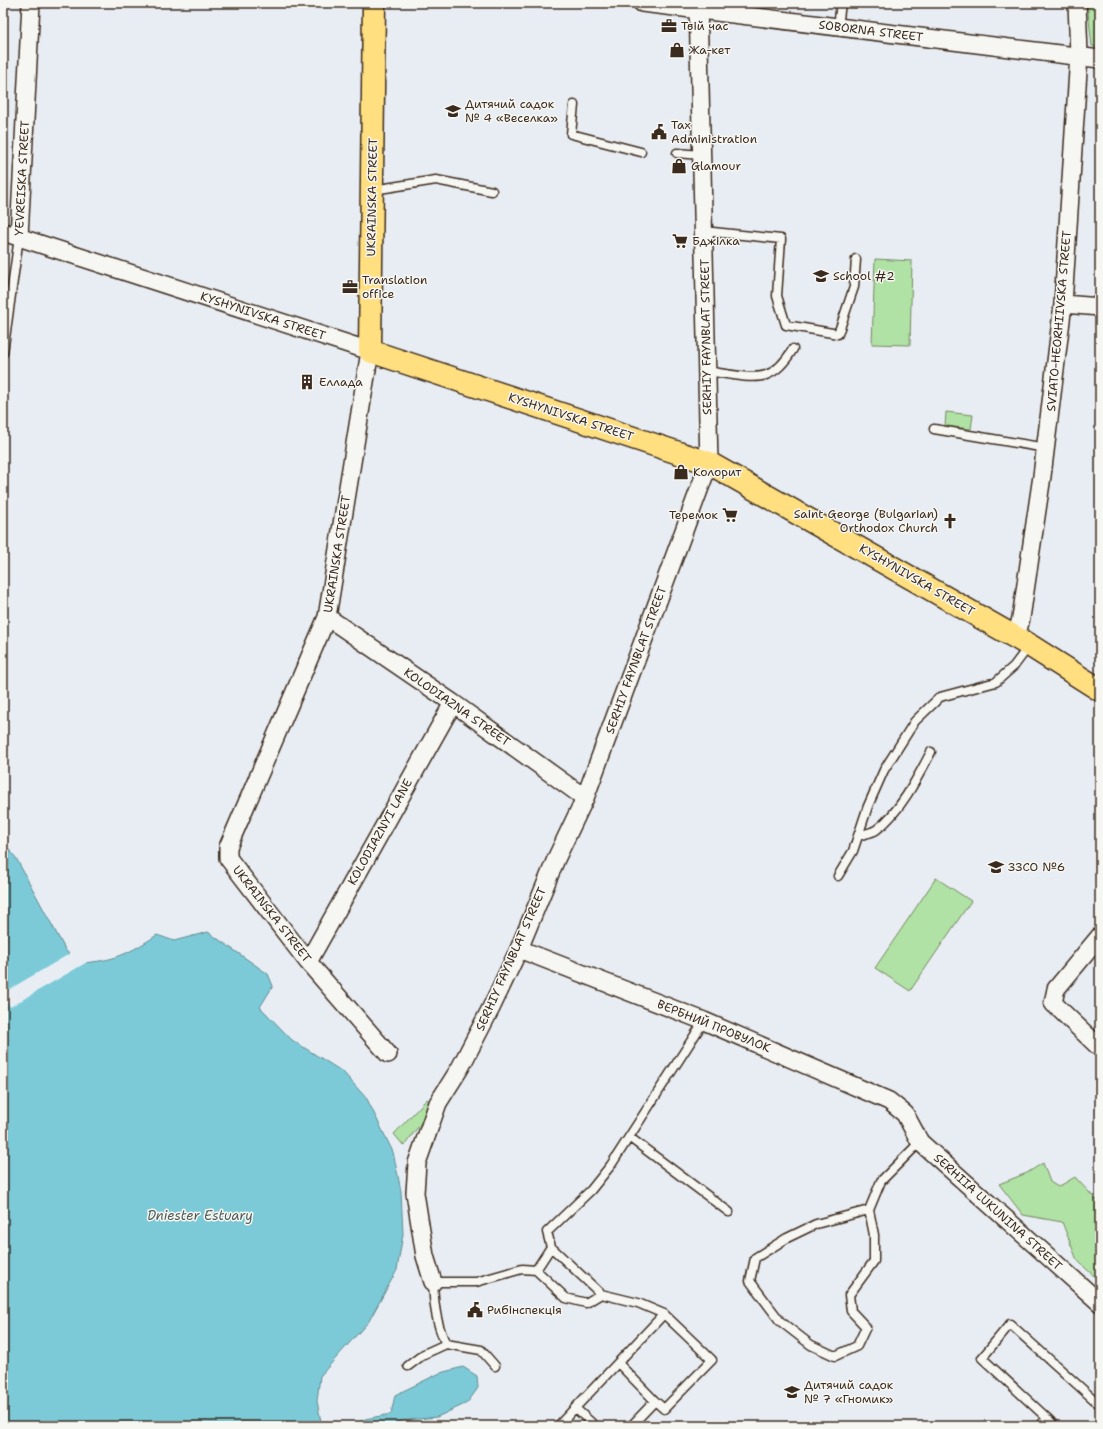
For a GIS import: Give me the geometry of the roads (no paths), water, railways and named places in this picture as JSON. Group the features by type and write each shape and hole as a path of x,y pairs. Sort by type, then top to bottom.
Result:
{"main road":[{"name":"UKRAINSKA STREET","path":"370,351 374,3"},
{"name":"KYSHYNIVSKA STREET","path":"370,351 709,463 1023,641 1100,690"}],"street":[{"name":"YEVREISKA STREET","path":"20,237 31,3"},
{"name":"SOBORNA STREET","path":"642,3 698,7 838,27 1079,55 1100,59"},
{"name":"SVIATO-HEORHIIVSKA STREET","path":"1023,641 1021,618 1046,448 1063,304 1079,55 1077,3"},
{"name":"SERHIY FAYNBLAT STREET","path":"433,1282 425,1256 415,1193 417,1163 438,1103 460,1068 519,949 556,859 585,798 709,463 698,7"},
{"name":"KYSHYNIVSKA STREET","path":"3,232 370,351"},
{"path":"1063,304 1100,307"},
{"name":"UKRAINSKA STREET","path":"370,351 327,617 228,847 228,858 308,962 388,1054"},
{"name":"KOLODIAZNA STREET","path":"327,617 453,703 585,798"},
{"name":"KOLODIAZNYI LANE","path":"308,962 453,703"},
{"path":"1100,936 1056,988 1053,1003 1100,1048"},
{"name":"ВЕРБНИЙ ПРОВУЛОК","path":"519,949 704,1021 870,1092 889,1101 905,1114"},
{"name":"SERHIIA LUKUNINA STREET","path":"905,1114 920,1142 1100,1303"}],"lane":[{"path":"838,27 841,3"},
{"path":"574,105 571,134 641,152"},
{"path":"677,153 701,156"},
{"path":"372,190 436,180 492,191"},
{"path":"703,232 781,239 777,296 786,325 838,334 854,287 856,259"},
{"name":"YEVREISKA STREET","path":"3,353 20,237"},
{"path":"706,371 749,376 766,375 787,360 793,349"},
{"path":"934,430 1046,448"},
{"path":"838,876 853,851 868,806 884,770 916,721 940,698 996,682 1014,666 1023,641"},
{"path":"858,836 876,830 892,813 910,790 931,752"},
{"path":"618,1363 664,1409 712,1360 664,1314 638,1303 601,1294 551,1246 547,1232 591,1190 611,1165 704,1021"},
{"path":"629,1136 729,1212"},
{"path":"869,1210 816,1224 787,1238 755,1258 750,1281 780,1321 810,1345 835,1356 858,1346 866,1327 851,1312 850,1295 874,1261 874,1235 869,1210 881,1181 920,1142"},
{"path":"536,1270 551,1246"},
{"path":"446,1344 441,1333 434,1305 433,1282 476,1282 522,1269 536,1270 566,1298 586,1303 601,1294"},
{"path":"558,1426 664,1314"},
{"path":"1055,1426 982,1358 1010,1324 1100,1405"},
{"path":"408,1366 424,1354 446,1344 481,1350 495,1366"},
{"path":"631,1426 655,1400"},
{"path":"575,1408 595,1426"},
{"path":"1040,1426 1047,1418"}],"water":[{"name":"Dniester Estuary","path":"3,842 16,858 66,951 80,963 103,960 121,955 138,947 157,935 174,941 208,932 268,974 273,986 260,1007 292,1040 343,1072 367,1099 393,1152 401,1191 403,1234 397,1270 369,1321 320,1376 317,1401 321,1422 331,1426 3,1426"},
{"path":"463,1367 477,1376 478,1388 467,1403 437,1417 399,1421 395,1426 354,1426 365,1419 391,1414 395,1395 440,1373"}],"place":[{"name":"Твій час","path":"669,26"},
{"name":"Жа-кет","path":"677,50"},
{"name":"Дитячий садок № 4 «Веселка»","path":"453,111"},
{"name":"Tax Administration","path":"659,132"},
{"name":"Glamour","path":"679,166"},
{"name":"Бджілка","path":"680,241"},
{"name":"School #2","path":"821,276"},
{"name":"Translation office","path":"350,287"},
{"name":"Еллада","path":"307,382"},
{"name":"Колорит","path":"681,472"},
{"name":"Теремок","path":"730,515"},
{"name":"Saint George (Bulgarian) Orthodox Church","path":"950,521"},
{"name":"ЗЗСО №6","path":"996,867"},
{"name":"Рибінспекція","path":"475,1310"},
{"name":"Дитячий садок № 7 «Гномик»","path":"792,1392"}]}
